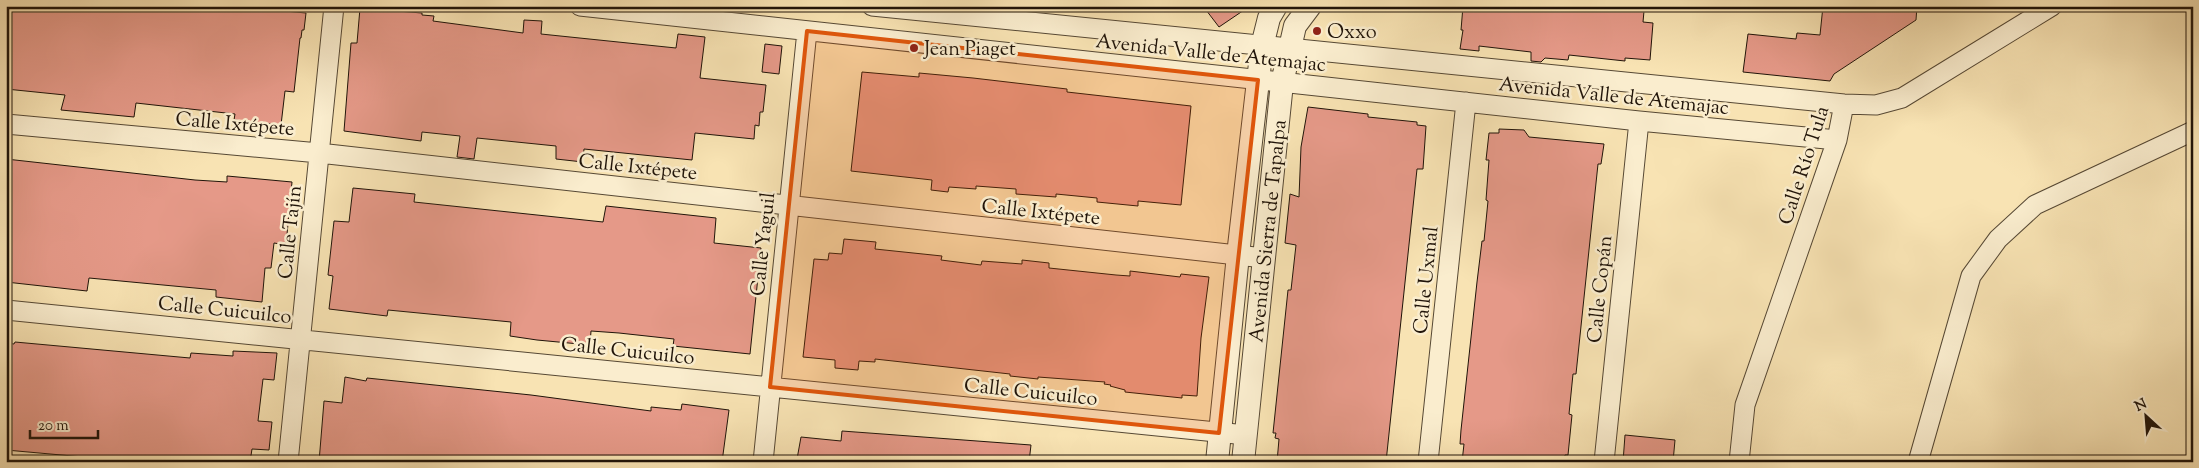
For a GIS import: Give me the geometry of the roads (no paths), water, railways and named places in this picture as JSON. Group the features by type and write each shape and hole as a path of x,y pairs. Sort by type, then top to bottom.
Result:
{"street":[{"name":"Calle Tajín","path":"288,462 334,6"},
{"name":"Avenida Valle de Atemajac","path":"580,6 1639,121 1837,140"},
{"name":"Avenida Valle de Atemajac","path":"872,6 950,10 1289,49 1844,104"},
{"name":"Avenida Sierra de Tapalpa","path":"1217,462 1262,46 1269,18 1276,6"},
{"name":"Avenida Sierra de Tapalpa","path":"1243,462 1282,82 1295,26 1310,6"},
{"name":"Calle Río Tula","path":"1740,462 1745,405 1837,140 1844,104 1876,105 1902,98 2052,6"},
{"name":"Calle Yaguil","path":"763,462 807,31"},
{"name":"Calle Uxmal","path":"1428,462 1466,102"},
{"name":"Calle Copán","path":"1604,462 1639,121"},
{"name":"Calle Ixtépete","path":"6,124 320,153 1264,258"},
{"path":"1918,462 1972,276 1998,239 2035,205 2193,131"},
{"name":"Calle Cuicuilco","path":"6,310 1246,436"}],"place":[{"name":"Oxxo","path":"1317,31"},
{"name":"Jean Piaget","path":"914,48"}]}
